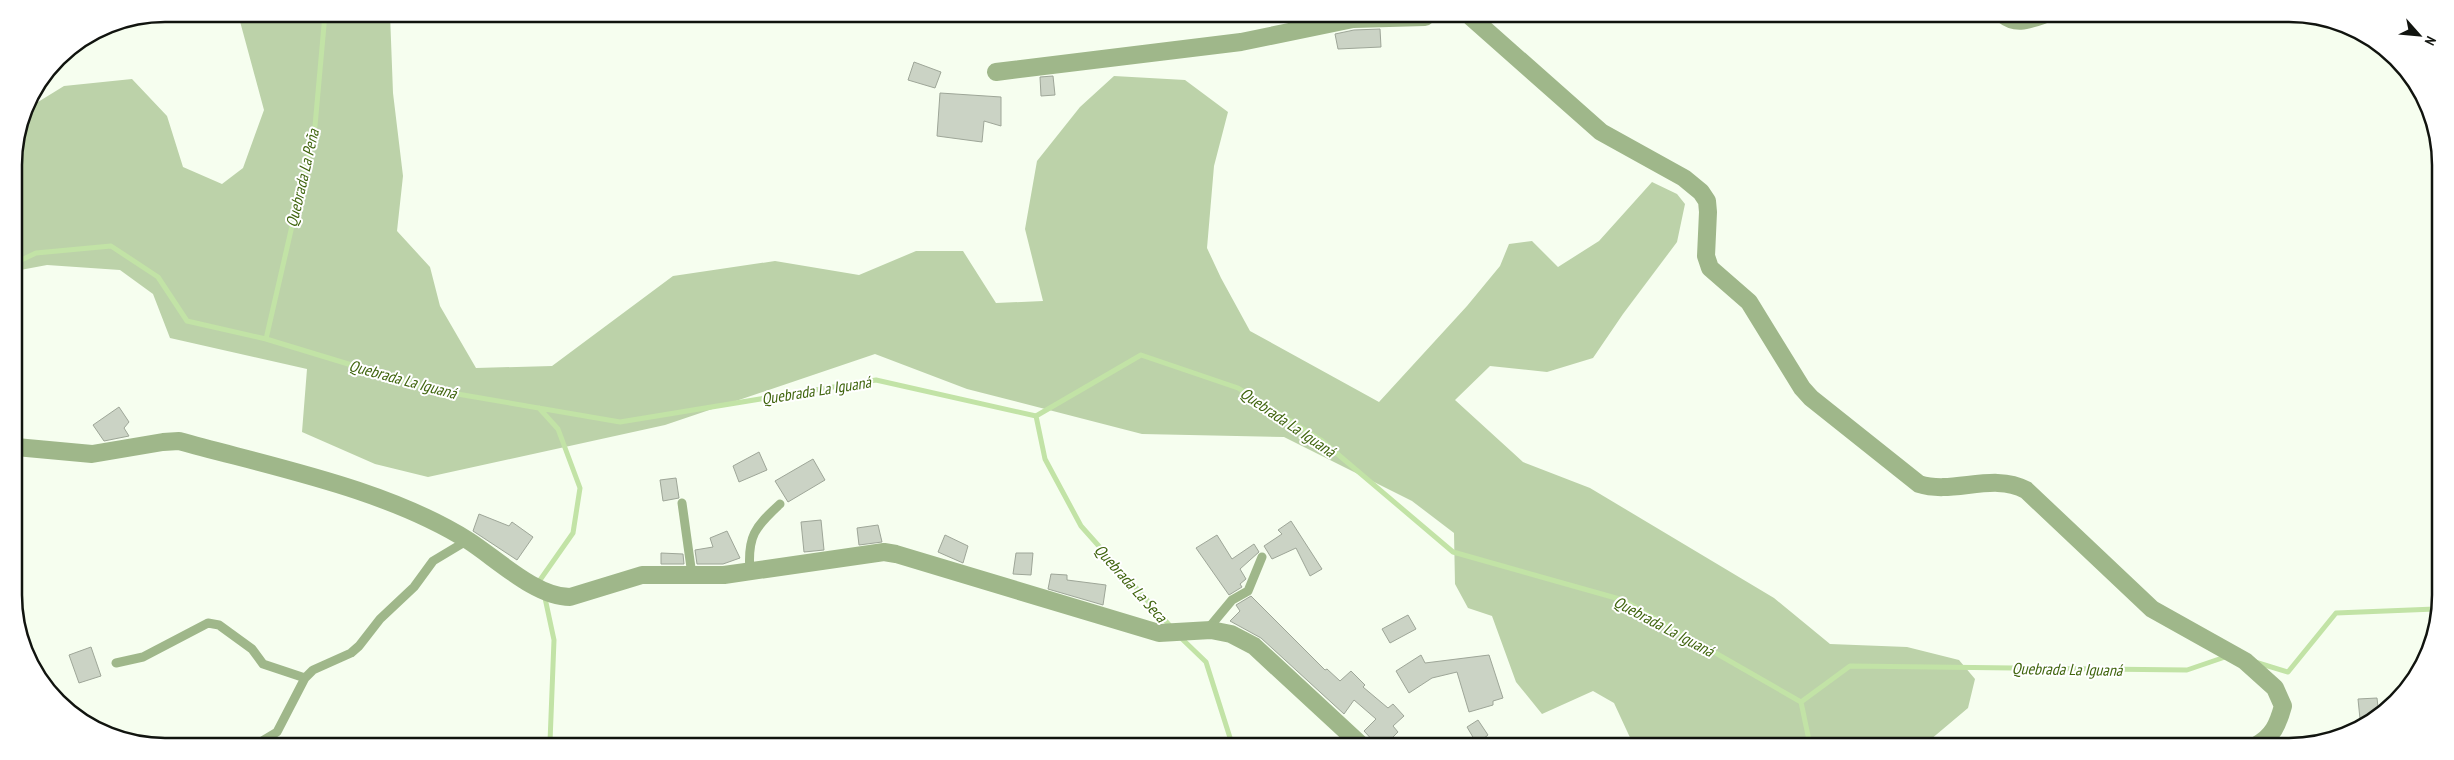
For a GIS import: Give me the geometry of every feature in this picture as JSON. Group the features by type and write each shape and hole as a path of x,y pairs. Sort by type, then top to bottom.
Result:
{"street":[{"path":"996,72 1241,42 1338,22"},
{"path":"1476,22 1601,132 1684,178 1701,192 1707,200 1706,256 1710,268 1749,302 1810,398 1919,484 1935,487 2004,483 2016,484 2026,490 2152,609 2244,661 2274,688 2283,706 2277,726 2268,737"},
{"path":"22,448 70,454 92,454 179,441 356,490 412,510 468,540 540,589 561,597 570,598 642,575 724,575 884,552 896,554 1160,632 1176,633 1207,630 1231,634 1254,646 1353,737"}],"lane":[{"path":"2007,22 2014,26 2022,26 2035,22"},
{"path":"682,503 692,575"},
{"path":"750,572 748,550 758,524 780,504"},
{"path":"267,738 277,732 305,678 313,670 351,653 360,646 380,619 407,595 433,561 468,540"},
{"path":"1207,630 1232,600 1248,590 1262,557"},
{"path":"116,663 143,657 208,622 219,626 252,649 263,664 305,678"}],"green space":[{"path":"240,22 390,22 393,93 403,176 397,231 430,267 440,306 476,368 552,366 673,276 775,261 859,275 916,251 963,251 996,303 1043,301 1025,229 1037,161 1080,107 1114,76 1185,80 1228,112 1214,166 1207,248 1221,278 1250,331 1379,402 1467,306 1500,266 1509,244 1532,241 1558,267 1599,241 1652,182 1677,194 1685,204 1677,242 1623,314 1593,358 1547,372 1490,366 1455,400 1523,462 1590,488 1774,598 1830,644 1907,647 1959,660 1975,679 1968,708 1933,737 1630,737 1614,703 1593,691 1542,714 1516,682 1492,616 1468,608 1455,584 1454,533 1412,501 1284,437 1142,434 967,389 875,354 665,425 428,477 375,464 302,432 307,369 170,338 153,294 120,270 47,265 23,270 23,156 27,128 37,103 64,86 132,79 167,116 183,167 222,184 243,168 264,110"}],"building":[{"path":"1380,29 1381,47 1338,49 1335,34 1354,30"},
{"path":"914,62 941,72 935,88 908,80"},
{"path":"1053,76 1055,95 1041,96 1040,77"},
{"path":"940,93 1001,97 1001,126 984,121 982,142 937,136"},
{"path":"119,407 129,422 124,428 129,436 104,441 93,425"},
{"path":"759,452 767,470 739,482 733,466"},
{"path":"813,459 825,480 788,502 775,481"},
{"path":"676,478 679,498 663,501 660,480"},
{"path":"479,514 509,526 512,522 533,537 517,560 473,531"},
{"path":"821,520 824,550 804,552 801,522"},
{"path":"1291,521 1322,569 1310,576 1296,548 1272,559 1264,546 1282,534 1278,530"},
{"path":"878,525 882,542 859,545 857,528"},
{"path":"727,531 740,558 723,564 697,564 695,550 713,547 710,538"},
{"path":"945,535 968,546 963,563 938,552"},
{"path":"1217,535 1232,559 1254,544 1259,552 1240,569 1246,579 1240,584 1242,587 1229,595 1196,548"},
{"path":"661,553 683,554 684,564 661,564"},
{"path":"1016,553 1033,553 1031,575 1013,574"},
{"path":"1051,574 1067,575 1067,580 1106,585 1103,605 1048,589"},
{"path":"1251,596 1325,670 1327,669 1340,681 1351,671 1365,685 1363,687 1388,708 1393,704 1404,716 1393,726 1398,732 1393,737 1370,737 1364,731 1376,719 1354,700 1344,714 1261,638 1230,621 1240,611 1236,605"},
{"path":"1408,615 1416,629 1390,643 1382,629"},
{"path":"91,647 101,676 79,683 69,655"},
{"path":"1421,655 1425,663 1489,655 1503,698 1493,701 1493,705 1469,712 1457,672 1432,678 1409,693 1396,671"},
{"path":"2377,698 2378,706 2360,718 2358,699"},
{"path":"1478,720 1488,735 1485,737 1473,737 1467,727"}],"waterway":[{"name":"Quebrada La Peña","path":"266,339 315,126 324,22"},
{"name":"Quebrada La Iguaná","path":"23,259 36,253 111,246 158,277 187,321 266,339 434,390 620,422 876,380 1036,416 1141,355 1238,388 1321,440 1453,552 1623,600 1801,702 1850,666 2187,670 2228,656"},
{"path":"539,408 558,429 580,488 573,533 540,580"},
{"name":"Quebrada La Seca","path":"1036,416 1045,459 1081,526 1171,627"},
{"path":"545,598 554,640 550,738"},
{"name":"Quebrada La Iguaná","path":"2255,662 2288,672 2336,613 2430,609"},
{"name":"Quebrada La Seca","path":"1180,637 1206,662 1230,738"},
{"path":"1801,702 1808,737"}]}
